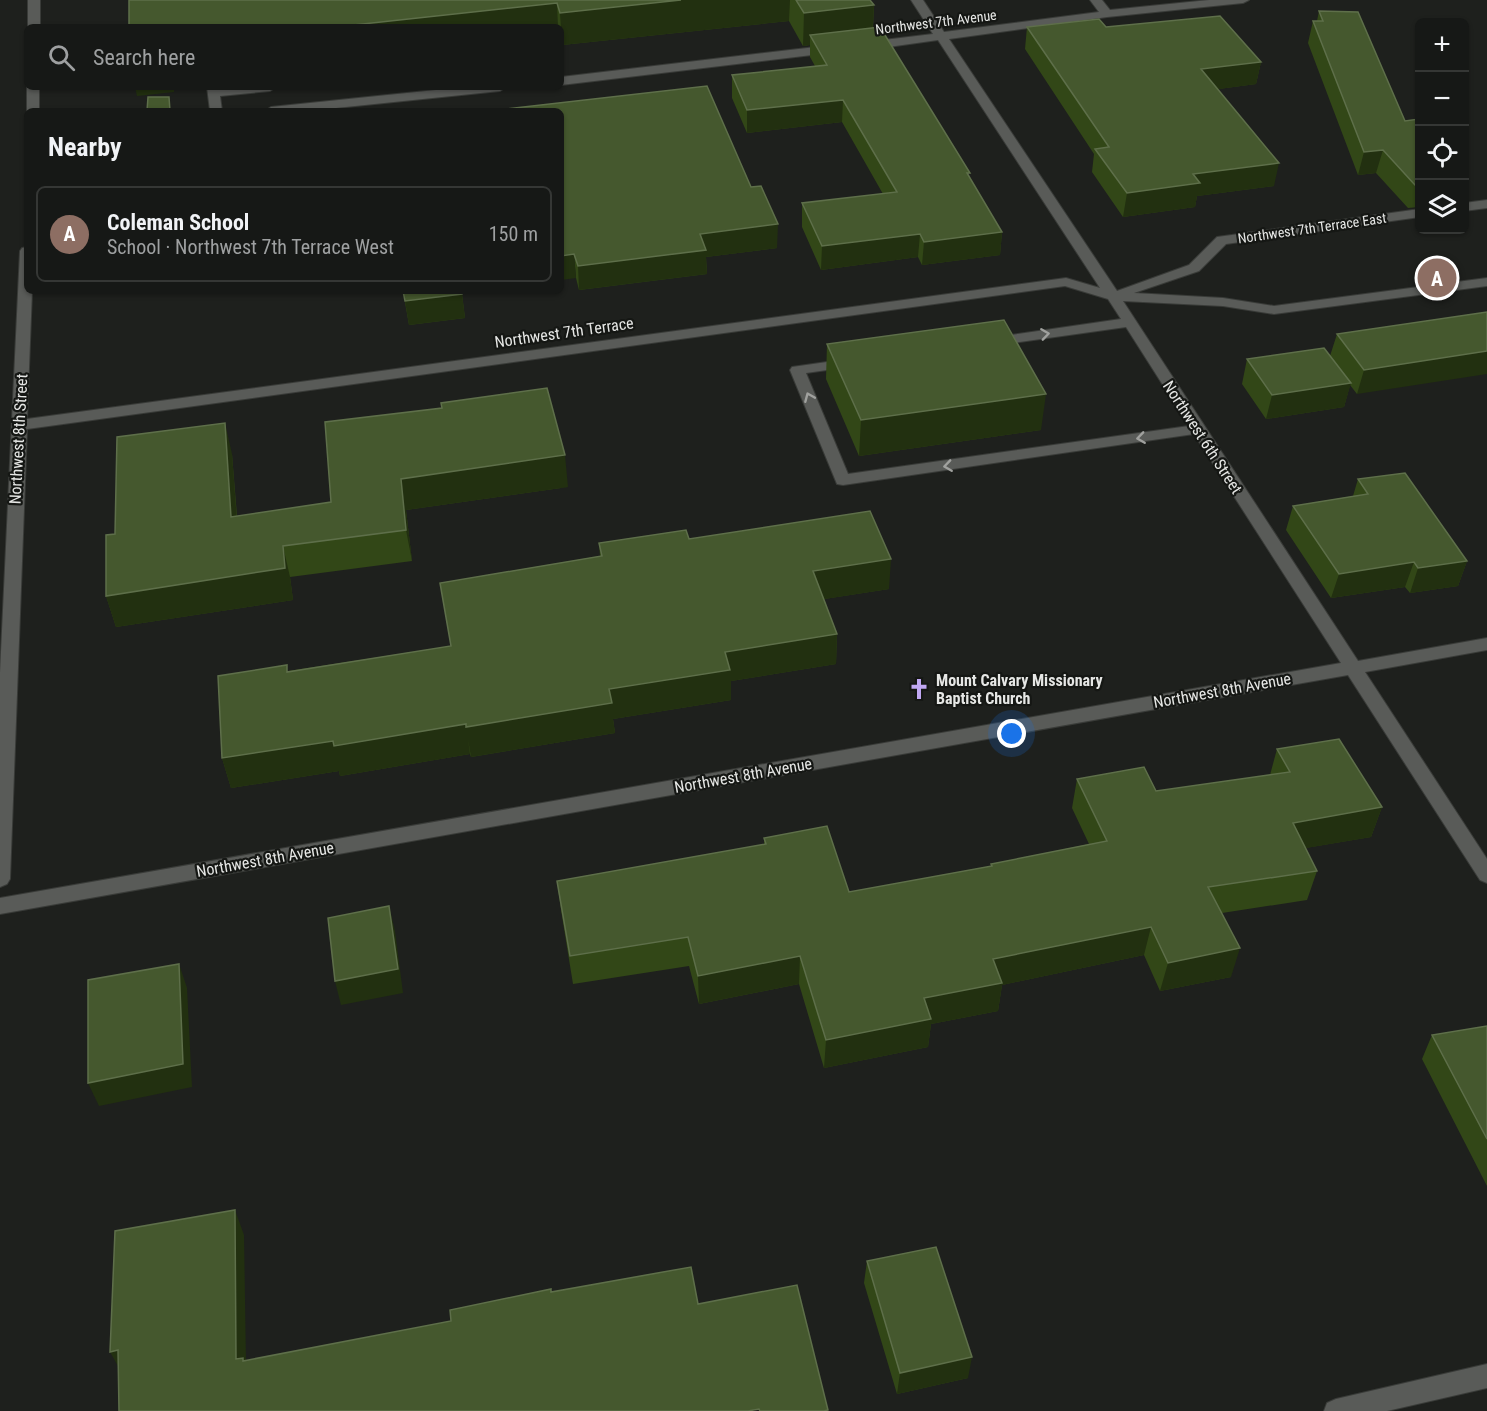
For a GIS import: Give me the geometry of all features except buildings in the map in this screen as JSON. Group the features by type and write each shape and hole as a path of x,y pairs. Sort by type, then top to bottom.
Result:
{"street":[{"path":"34,0 34,24"},
{"name":"Northwest 6th Street","path":"917,0 1130,322 1487,875"},
{"path":"1096,0 1107,15"},
{"name":"Northwest 7th Avenue","path":"564,79 942,37 1243,0"},
{"path":"33,90 33,108"},
{"path":"214,90 216,108"},
{"path":"300,108 471,90"},
{"path":"1469,206 1487,204"},
{"name":"Northwest 7th Terrace East","path":"1113,296 1194,268 1222,240 1415,214"},
{"name":"Northwest 7th Terrace","path":"19,424 1066,282 1113,296 1223,302 1274,310 1487,282"},
{"name":"Northwest 8th Street","path":"0,879 25,294"},
{"path":"975,345 1130,322"},
{"path":"868,360 798,370 843,480 1198,429"},
{"name":"Northwest 8th Avenue","path":"0,906 1487,644"},
{"path":"1336,1411 1487,1376"}],"place":[{"name":"Coleman School","path":"1437,278"},
{"name":"Mount Calvary Missionary Baptist Church","path":"919,689"}]}
